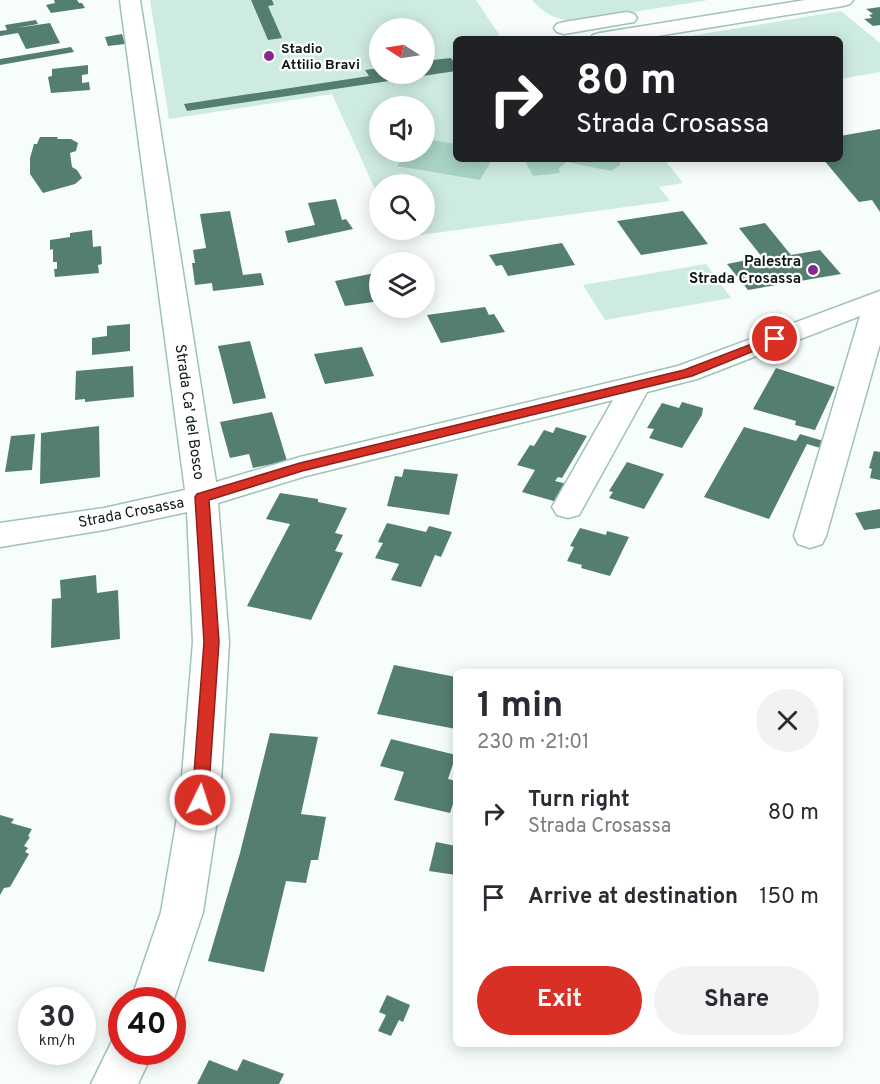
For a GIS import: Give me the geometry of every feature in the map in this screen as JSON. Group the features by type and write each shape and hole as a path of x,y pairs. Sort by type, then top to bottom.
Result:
{"street":[{"name":"Strada Ca' del Bosco","path":"130,0 202,497 211,642 200,800 182,912 157,987"},
{"path":"571,36 564,28 740,0"},
{"path":"619,36 843,0"},
{"name":"Strada Crosassa","path":"0,535 104,519 202,497 300,467 635,387 687,373 880,299"},
{"path":"810,536 880,299"},
{"path":"568,507 635,387"},
{"path":"114,1084 124,1065"}],"shaded area":[{"path":"150,0 476,0 500,36 453,36 453,162 666,162 683,183 659,187 670,201 435,233 435,174 369,174 369,176 332,94 169,119"},
{"path":"532,0 708,0 577,21 552,16"},
{"path":"841,11 880,43 880,72 843,78 843,36 691,36"},
{"path":"435,141 453,144 453,162 490,162 480,180 397,166 400,162 435,162"},
{"path":"526,162 567,162 559,168 560,173 533,176"},
{"path":"567,162 620,162 620,165 611,171"},
{"path":"706,264 731,298 605,320 583,285"}],"building":[{"path":"54,0 77,0 85,8 51,13 46,5 55,3"},
{"path":"251,0 272,0 274,5 268,6 282,38 268,40"},
{"path":"880,7 880,25 873,26 864,19 872,18 869,15 873,14 866,9"},
{"path":"36,20 38,24 16,28 50,23 60,43 26,49 18,33 0,36 0,31 7,30 5,25"},
{"path":"122,34 125,44 108,46 105,37"},
{"path":"71,47 74,52 0,65 0,59"},
{"path":"451,58 453,71 435,74 435,60"},
{"path":"88,65 88,74 82,75 82,83 89,82 90,90 51,93 48,77 52,76 52,69"},
{"path":"369,76 369,84 187,111 184,104"},
{"path":"880,129 880,212 872,200 859,202 826,162 843,162 843,135"},
{"path":"40,137 71,139 78,143 76,151 70,153 72,167 82,178 75,184 43,193 30,174 30,158 34,144 37,144"},
{"path":"336,199 342,220 346,219 353,229 288,243 285,231 315,225 308,203"},
{"path":"230,211 243,275 261,273 264,285 213,291 212,283 195,285 193,250 206,248 200,214"},
{"path":"683,211 708,244 641,255 617,221"},
{"path":"765,223 791,255 820,250 841,274 748,290 727,264 762,257 739,228"},
{"path":"92,230 93,247 101,246 102,264 98,265 99,273 55,277 54,269 57,269 57,262 53,262 50,240 70,237 70,233"},
{"path":"562,243 575,265 508,276 502,265 496,266 489,255"},
{"path":"369,274 369,303 345,306 335,281"},
{"path":"485,307 489,315 494,314 505,332 441,343 428,318 435,318 435,314"},
{"path":"130,324 130,351 92,355 92,338 107,336 107,326"},
{"path":"250,341 266,398 233,404 218,346"},
{"path":"362,347 374,376 325,384 314,354"},
{"path":"133,366 134,397 85,402 85,399 75,400 76,371"},
{"path":"776,368 835,387 815,430 795,425 796,421 753,409"},
{"path":"682,402 703,408 702,415 682,448 649,438 654,429 647,428 662,403 679,408"},
{"path":"272,412 287,461 253,468 249,454 230,458 220,422"},
{"path":"99,426 100,477 40,484 41,433"},
{"path":"556,427 587,436 562,478 558,477 555,481 567,484 557,502 522,492 535,470 517,465 530,445 534,446 544,430 553,433"},
{"path":"744,427 796,441 800,434 830,443 827,450 807,444 769,519 704,497"},
{"path":"35,434 32,470 5,472 11,436"},
{"path":"874,451 880,452 880,480 870,478 872,469 869,468"},
{"path":"627,462 664,474 644,509 609,498 613,492 609,491"},
{"path":"404,469 458,474 449,515 387,506 395,476 402,477"},
{"path":"280,493 318,499 318,502 347,508 335,533 343,535 335,551 343,553 311,620 247,606 290,524 266,519"},
{"path":"880,509 880,528 864,530 855,513"},
{"path":"387,523 426,532 429,526 452,532 441,557 435,555 421,587 391,580 399,564 375,558 383,543 378,542"},
{"path":"580,528 606,535 607,531 629,537 610,576 581,568 582,565 567,561 574,547 570,546"},
{"path":"96,575 97,593 118,590 120,639 51,648 52,599 61,598 60,580"},
{"path":"394,665 453,676 453,728 377,714"},
{"path":"270,733 318,737 301,814 326,817 318,860 311,860 306,883 286,881 264,972 208,961 240,853"},
{"path":"391,739 453,754 453,764 448,779 453,780 453,804 450,813 394,800 404,772 380,766"},
{"path":"0,815 14,819 11,823 32,829 24,846 28,848 25,852 29,854 10,887 4,888 0,895"},
{"path":"436,842 453,845 453,875 429,871"},
{"path":"387,995 410,1005 403,1022 399,1020 391,1036 378,1031 386,1015 379,1012"},
{"path":"243,1059 284,1074 279,1084 197,1084 209,1060 237,1071"}],"place":[{"name":"Stadio Attilio Bravi","path":"269,56"},
{"name":"Palestra Strada Crosassa","path":"813,270"}],"route":[{"path":"200,800 211,642 202,497 300,467 687,373 775,339"}]}
